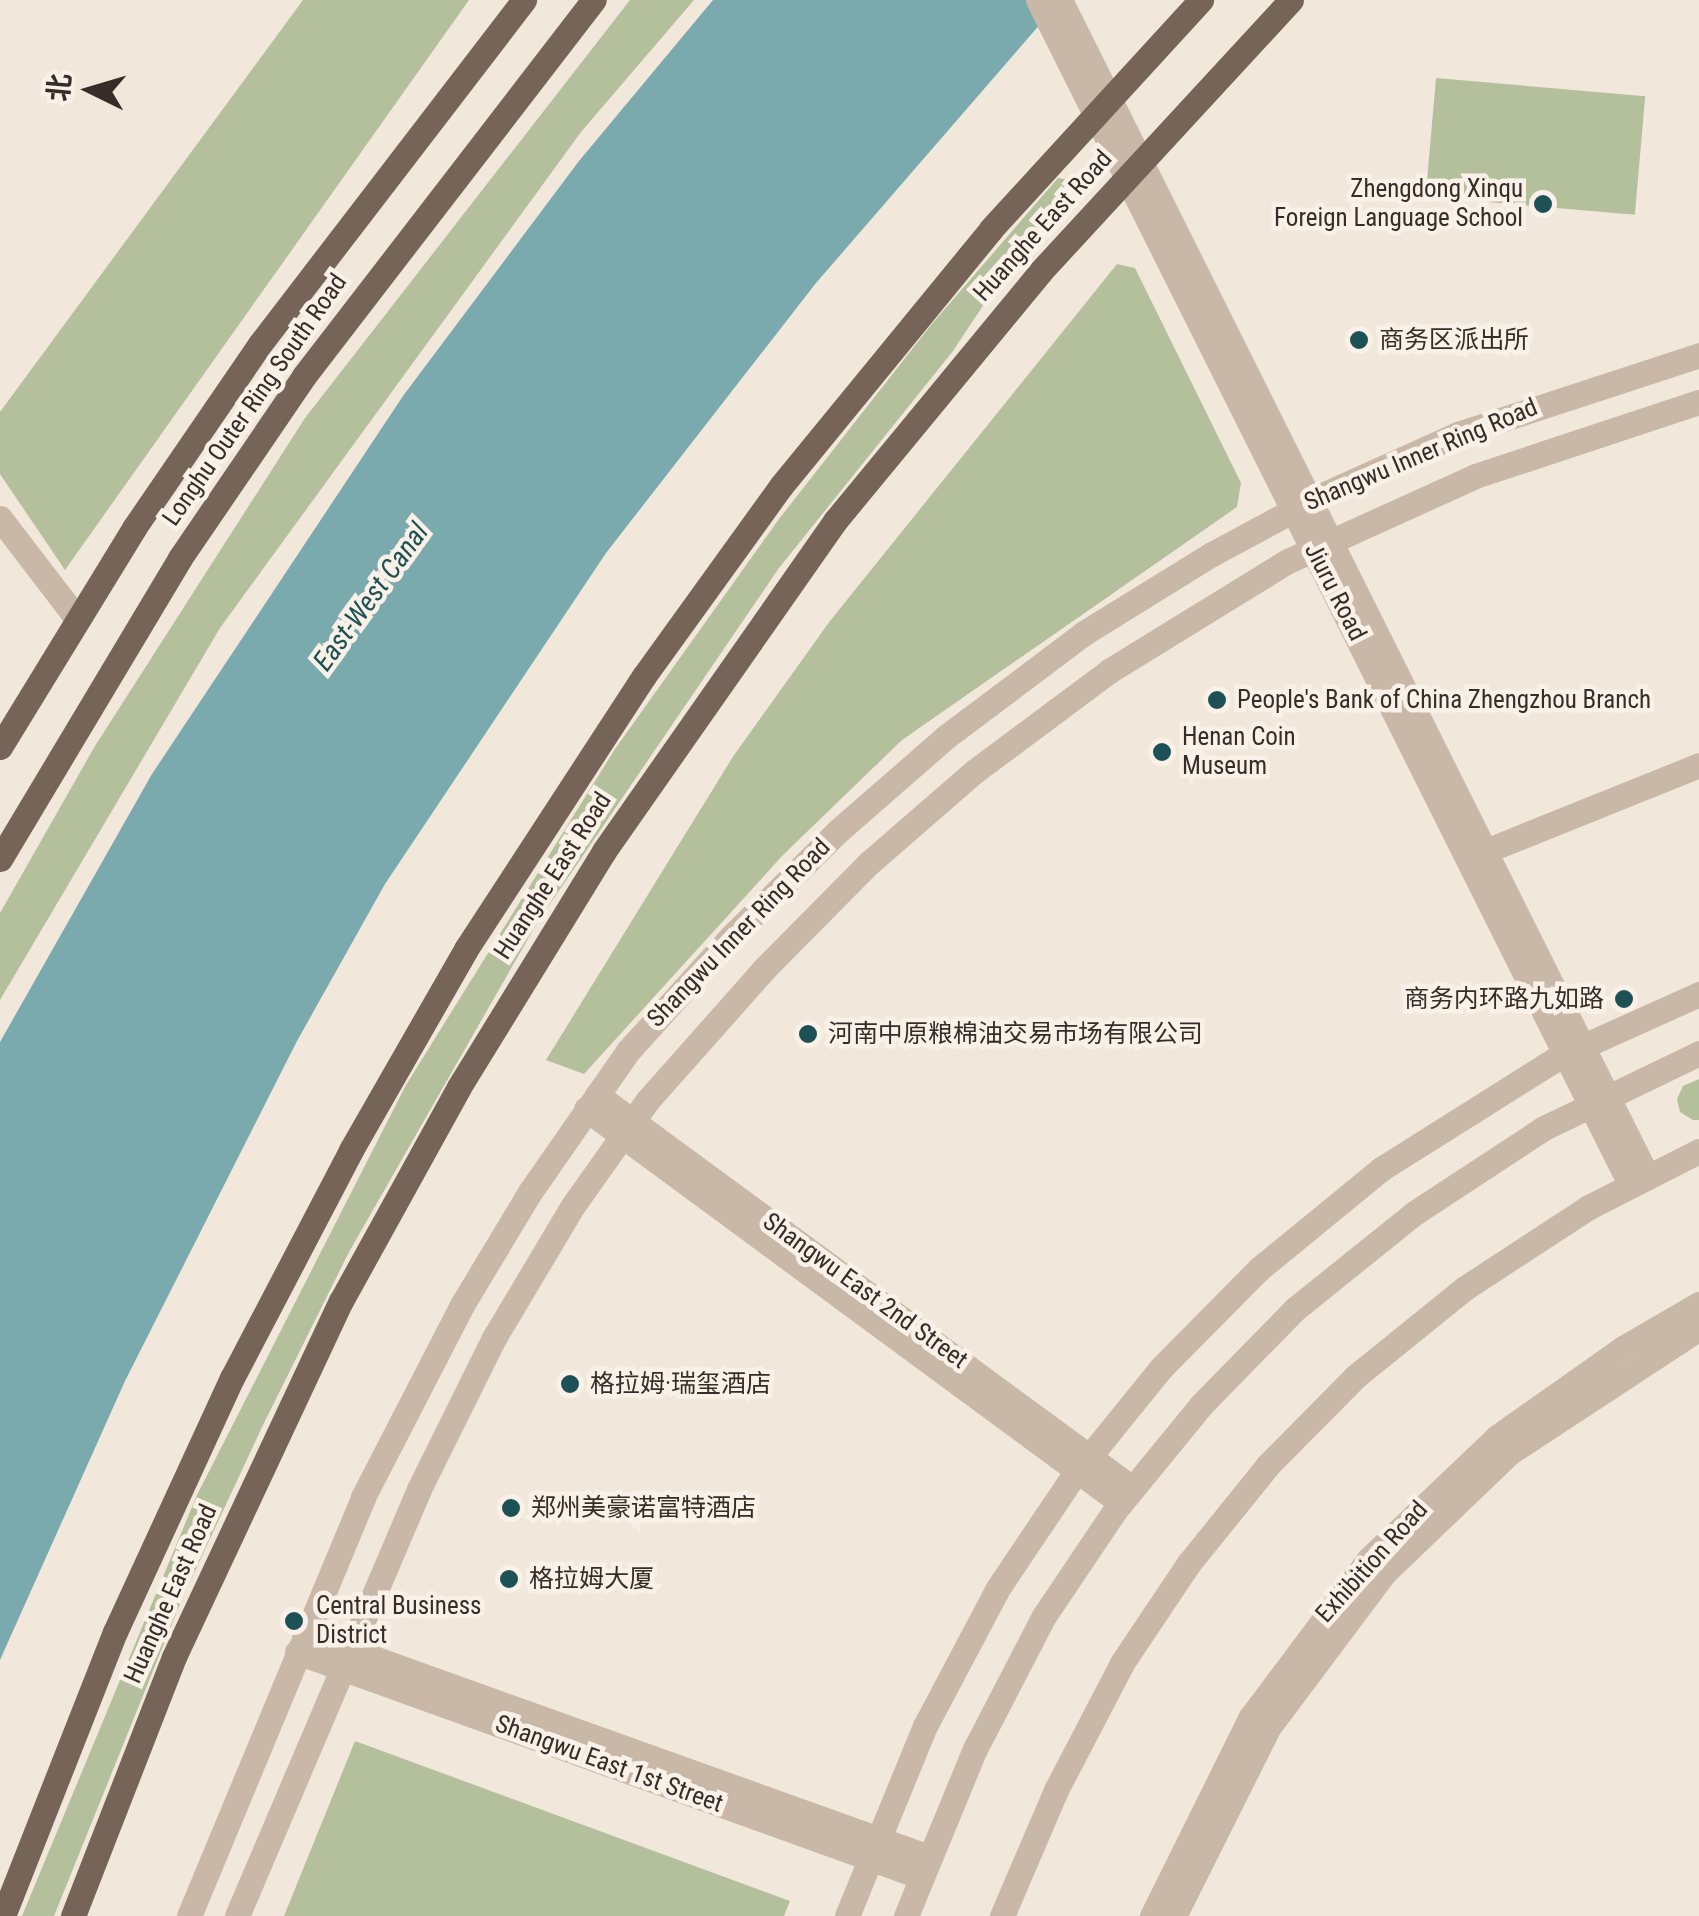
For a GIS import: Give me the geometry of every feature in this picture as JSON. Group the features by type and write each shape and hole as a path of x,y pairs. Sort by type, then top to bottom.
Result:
{"main road":[{"name":"Longhu Outer Ring South Road","path":"0,748 78,620 260,344 524,0"},
{"name":"Longhu Outer Ring South Road","path":"0,858 180,558 304,376 594,0"},
{"name":"Huanghe East Road","path":"4,1916 116,1632 232,1378 341,1168 466,949 644,676 781,486 959,266 1201,0"},
{"name":"Huanghe East Road","path":"73,1916 174,1657 290,1406 388,1216 521,982 696,712 835,521 1134,169 1291,0"}],"street":[{"name":"Jiuru Road","path":"1038,0 1068,37 1576,1049"},
{"name":"Jiuru Road","path":"1060,0 1068,37"},
{"name":"Shangwu Inner Ring Road","path":"189,1916 301,1642 402,1416 530,1192 662,1010 904,770 1084,633 1302,505 1458,434 1699,355"},
{"name":"Shangwu Inner Ring Road","path":"237,1916 345,1658 485,1355 627,1128 741,992 933,805 1109,671 1322,544 1493,469 1699,402"},
{"path":"0,518 78,620"},
{"name":"Jiuru Road","path":"1322,544 1488,850 1639,1180"},
{"path":"1488,850 1699,765"},
{"path":"847,1916 925,1726 998,1588 1083,1464 1210,1316 1304,1229 1426,1138 1576,1049 1699,994"},
{"path":"906,1916 974,1749 1044,1616 1127,1496 1248,1354 1339,1271 1456,1184 1599,1098 1699,1053"},
{"name":"Shangwu East 2nd Street","path":"592,1102 1127,1496"},
{"path":"1002,1916 1056,1790 1122,1663 1189,1563 1268,1465 1356,1376 1432,1312 1639,1180 1699,1151"},
{"name":"Exhibition Road","path":"1152,1916 1251,1716 1369,1559 1496,1437 1598,1364 1699,1304"},
{"name":"Exhibition Road","path":"1174,1916 1268,1728 1384,1573 1509,1453 1699,1328"},
{"name":"Shangwu East 1st Street","path":"301,1642 926,1867"}],"green space":[{"path":"303,0 469,0 65,570 0,474 0,412"},
{"path":"630,0 694,0 581,132 220,628 0,1000 0,913 95,746 305,418"},
{"path":"1436,78 1645,96 1635,215 1426,197"},
{"path":"1058,178 1073,181 1075,196 996,286 953,351 779,568 537,923 349,1252 263,1425 182,1599 54,1916 22,1916 197,1495 406,1085 615,749 779,519 931,325"},
{"path":"1117,264 1135,268 1241,483 1237,507 902,740 783,855 584,1074 546,1060 734,755 830,621"},
{"path":"1699,1079 1699,1120 1693,1120 1680,1112 1677,1099 1683,1086"},
{"path":"355,1741 790,1901 784,1916 284,1916"}],"water":[{"name":"East-West Canal","path":"713,0 1061,0 816,283 606,553 385,884 297,1041 125,1381 0,1660 0,1042 152,774 403,396 579,161"}],"place":[{"name":"Zhengdong Xinqu Foreign Language School","path":"1543,204"},
{"name":"商务区派出所","path":"1359,340"},
{"name":"People's Bank of China Zhengzhou Branch","path":"1217,700"},
{"name":"Henan Coin Museum","path":"1162,752"},
{"name":"商务内环路九如路","path":"1624,999"},
{"name":"河南中原粮棉油交易市场有限公司","path":"808,1034"},
{"name":"格拉姆·瑞玺酒店","path":"570,1384"},
{"name":"郑州美豪诺富特酒店","path":"511,1508"},
{"name":"格拉姆大厦","path":"509,1579"},
{"name":"Central Business District","path":"294,1621"}]}
